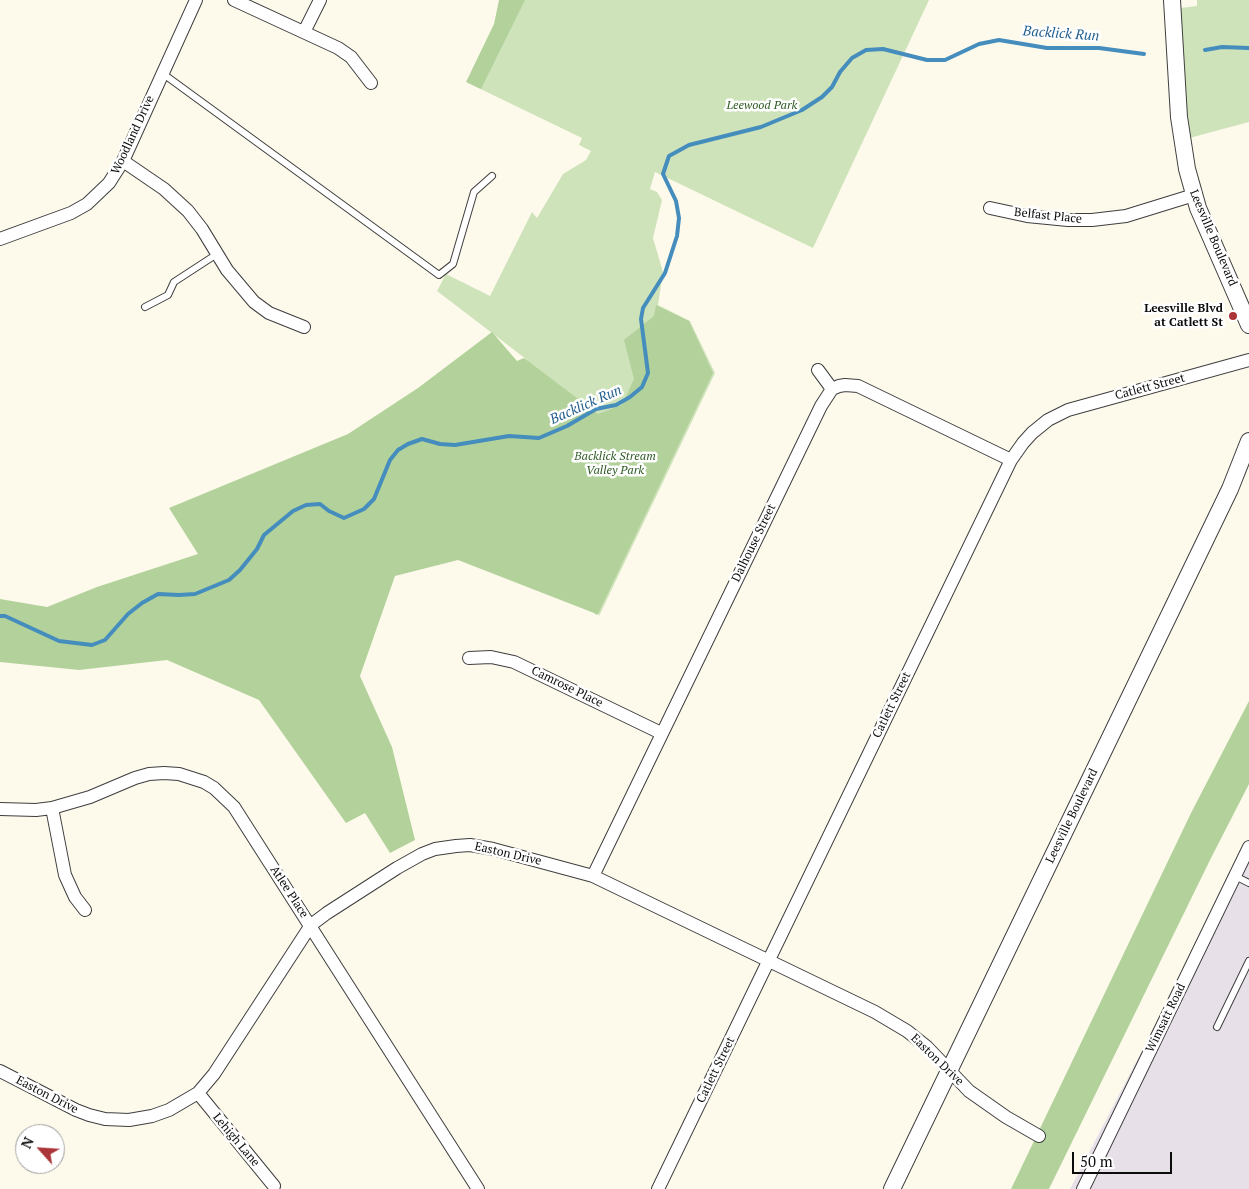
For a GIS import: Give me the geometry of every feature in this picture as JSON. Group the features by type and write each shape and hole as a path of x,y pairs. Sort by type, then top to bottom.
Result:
{"street":[{"name":"Woodland Drive","path":"0,240 87,204 109,183 124,161 196,0"},
{"path":"234,0 338,48 351,57 371,84"},
{"path":"304,32 320,0"},
{"name":"Leesville Boulevard","path":"1172,0 1178,117 1184,155 1194,195 1249,325"},
{"path":"124,161 164,189 188,211 202,229 227,270 260,308 304,326"},
{"name":"Belfast Place","path":"990,208 1027,216 1092,220 1126,216 1194,195"},
{"name":"Catlett Street","path":"658,1189 1011,460 1032,434 1048,420 1068,410 1249,360"},
{"path":"818,370 832,389 846,385 858,386 1011,460"},
{"name":"Dalhouse Street","path":"593,876 821,406 832,389"},
{"name":"Leesville Boulevard","path":"892,1189 1230,488 1249,441"},
{"name":"Camrose Place","path":"469,658 491,657 514,662 661,733"},
{"name":"Atlee Place","path":"0,809 36,810 52,808 90,797 150,774 179,774 204,782 214,788 234,807 478,1189"},
{"path":"52,808 65,875 74,897 85,910"},
{"name":"Easton Drive","path":"0,1071 76,1110 105,1119 129,1120 152,1116 170,1110 198,1093 214,1074 311,925 407,862 435,850 456,846 470,846 492,849 593,876 891,1021 927,1047 969,1091 1006,1117 1039,1136"},
{"name":"Wimsatt Road","path":"1082,1189 1249,847"},
{"name":"Lehigh Lane","path":"198,1093 274,1186"}],"lane":[{"path":"162,74 439,275 453,264 474,192 492,176"},
{"path":"145,307 168,295 174,282 217,254"},
{"path":"1235,876 1249,883"},
{"path":"1217,1027 1249,961"}],"shaded area":[{"path":"1249,845 1249,1189 1070,1189"}],"green space":[{"path":"499,0 525,0 481,89 466,82 494,24"},
{"name":"Leewood Park","path":"501,0 929,0 813,248 655,172 650,189 657,192 662,200 653,238 663,272 658,305 690,321 715,373 599,616 562,465 526,359 437,291 446,274 490,296 532,212 537,218 563,174 586,160 591,151 579,145 582,138 468,83 496,24"},
{"path":"1197,0 1249,0 1249,122 1182,140 1172,9 1197,6"},
{"name":"Backlick Stream Valley Park","path":"656,305 689,321 713,373 598,614 458,560 395,576 360,676 392,747 415,840 390,853 365,813 346,823 259,700 167,660 79,670 0,662 0,599 47,607 97,587 198,554 169,508 348,434 418,388 492,332 517,361 524,358 598,414 622,405 634,379 624,340 654,316"},
{"path":"1249,701 1249,784 1049,1189 1011,1189 1191,813"}],"waterway":[{"name":"Backlick Run","path":"0,616 5,616 59,641 92,645 105,640 128,614 158,594 195,594 229,580 257,549 264,535 293,511 306,505 320,504 329,511 344,518 364,509 374,499 390,460 398,450 408,444 422,439 440,444 455,445 509,436 539,438 567,426 596,409 616,405 630,397 642,387 648,373 641,319 643,308 665,273 677,236 679,218 676,201 663,174 669,156 689,145 761,127 802,110 822,97 832,87 840,72 852,58 866,50 883,49 927,60 945,60 979,44 999,40 1047,48 1099,48 1144,54"},
{"name":"Backlick Run","path":"1205,50 1222,47 1249,48"}],"place":[{"name":"Leesville Blvd at Catlett St","path":"1233,316"}]}
